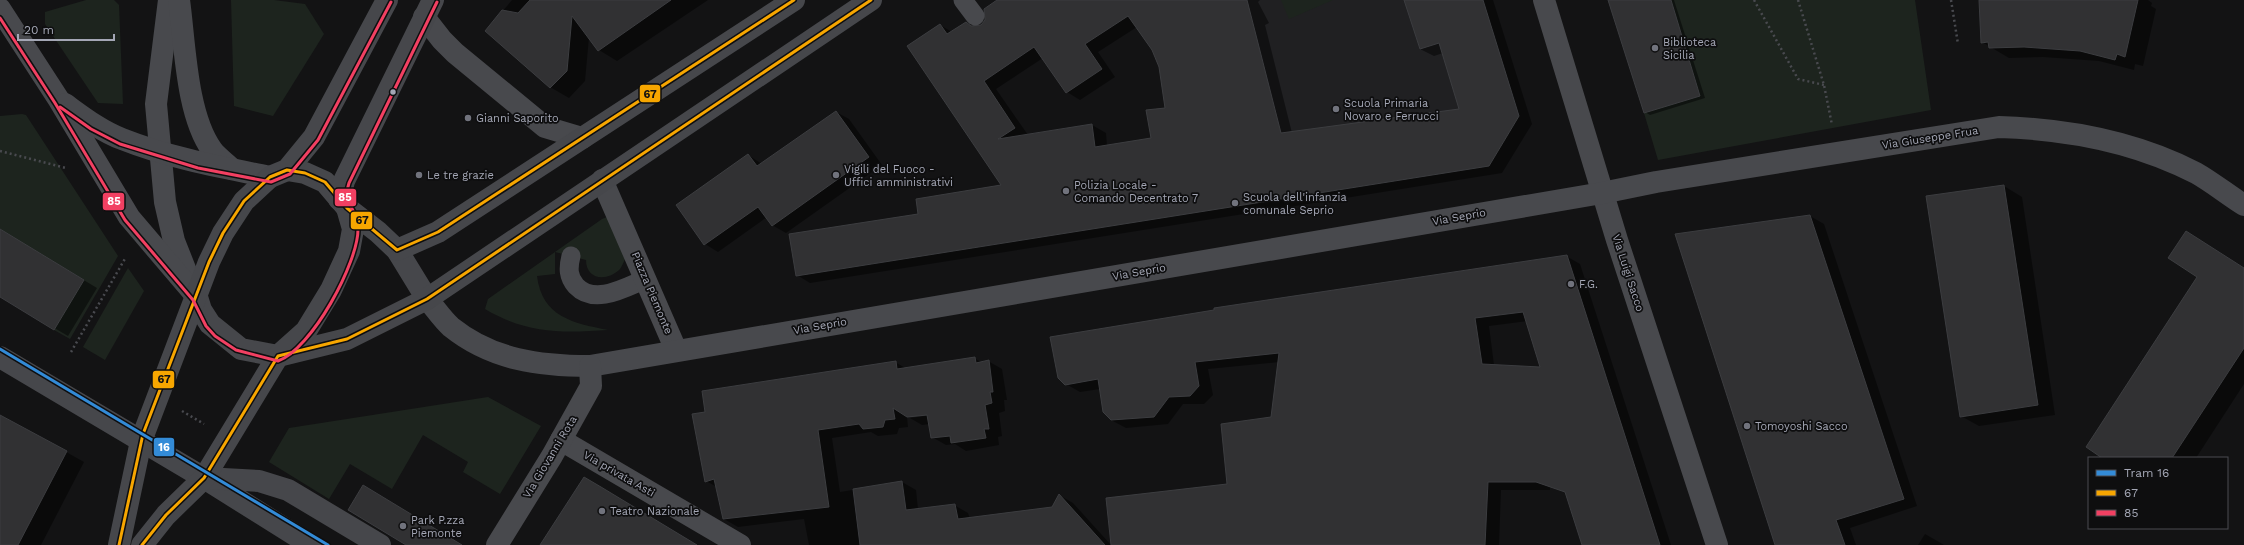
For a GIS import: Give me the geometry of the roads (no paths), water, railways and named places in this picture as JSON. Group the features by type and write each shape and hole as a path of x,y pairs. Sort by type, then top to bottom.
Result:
{"main road":[{"path":"120,545 140,441 196,297 223,233 244,201 278,173 314,137 387,0"},
{"path":"397,250 438,232 794,0"},
{"path":"602,180 871,0"},
{"path":"343,204 344,182 429,8"},
{"name":"Piazza Piemonte","path":"278,173 305,174 324,182 343,204 397,250 427,298"},
{"name":"Piazza Piemonte","path":"196,297 201,310 210,324 230,342 241,349 278,356 347,339 427,298 602,180"},
{"name":"Piazza Piemonte","path":"142,545 166,515 204,478 278,356 306,331 337,277 349,251 353,229 343,204"},
{"path":"0,356 204,478 311,545"},
{"path":"204,478 259,481 288,490 380,545"}],"street":[{"name":"Piazza Piemonte","path":"169,0 156,104 160,152 165,202 174,241 196,297"},
{"path":"179,0 193,105 201,130 212,150 232,169"},
{"name":"Via Luigi Sacco","path":"1544,0 1602,193 1717,545"},
{"path":"429,8 442,40 455,53 545,127 582,138"},
{"name":"Piazza Piemonte","path":"4,9 129,216 196,297"},
{"name":"Piazza Piemonte","path":"59,100 94,125 121,139 199,163 232,169 278,173"},
{"name":"Via Giuseppe Frua","path":"1602,193 1656,182 1999,127 2063,132 2135,148 2196,174 2244,205"},
{"name":"Piazza Piemonte","path":"427,298 450,326 473,342 498,354 535,364 555,366 590,366 676,350 602,180"},
{"name":"Via Seprio","path":"676,350 1602,193"},
{"name":"Via Giovanni Rota","path":"497,545 561,440 591,386 590,366"},
{"name":"Via privata Asti","path":"561,440 740,545"}],"lane":[{"path":"963,0 975,16"},
{"path":"571,256 568,267 571,280 579,289 590,294 602,295 615,292 646,279"}],"tram line":[{"name":"16","path":"0,349 328,545"}],"place":[{"name":"Biblioteca Sicilia","path":"1655,48"},
{"name":"Scuola Primaria Novaro e Ferrucci","path":"1336,109"},
{"name":"Gianni Saporito","path":"468,118"},
{"name":"Le tre grazie","path":"419,175"},
{"name":"Vigili del Fuoco - Uffici amministrativi","path":"836,175"},
{"name":"Polizia Locale - Comando Decentrato 7","path":"1066,191"},
{"name":"Scuola dell'infanzia comunale Seprio","path":"1235,203"},
{"name":"F.G.","path":"1571,284"},
{"name":"Tomoyoshi Sacco","path":"1747,426"},
{"name":"Teatro Nazionale","path":"602,511"},
{"name":"Park P.zza Piemonte","path":"403,526"}]}
